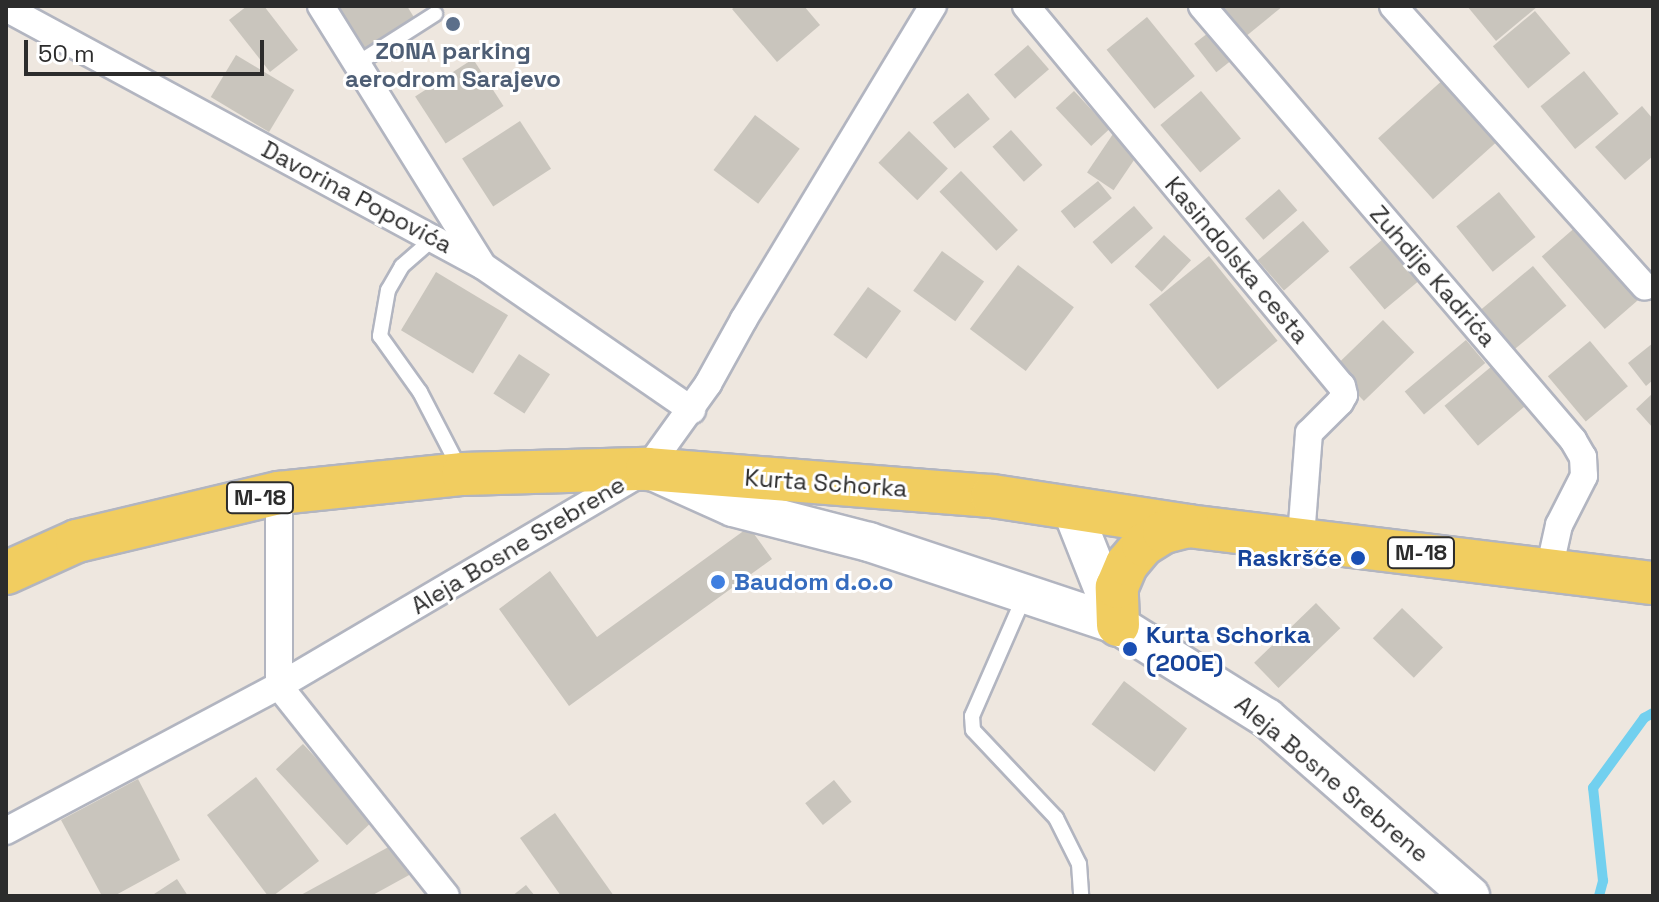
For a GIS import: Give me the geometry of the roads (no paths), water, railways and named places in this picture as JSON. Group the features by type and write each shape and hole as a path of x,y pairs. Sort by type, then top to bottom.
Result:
{"main road":[{"name":"Kurta Schorka","path":"6,573 77,541 279,493 463,474 647,469 992,496 1188,526 1653,583"},
{"path":"1118,625 1117,587 1127,564 1154,539 1188,526"}],"street":[{"path":"321,6 483,266"},
{"path":"647,469 692,410 933,6"},
{"name":"Kasindolska cesta","path":"1026,6 1342,386 1344,395 1340,402 1309,433 1301,538"},
{"name":"Zuhdije Kadrića","path":"1202,6 1573,440 1583,457 1584,476 1559,525 1549,570"},
{"path":"1393,6 1645,287"},
{"name":"Davorina Popovića","path":"6,8 483,266 692,410"},
{"name":"Aleja Bosne Srebrene","path":"6,831 279,686 647,469 733,507 869,542 1024,597 1118,625 1267,718 1470,896"},
{"path":"279,493 279,686 446,896"},
{"path":"1071,507 1118,625"}],"lane":[{"path":"355,65 435,14"},
{"path":"434,238 402,266 388,290 380,336 420,392 463,474"},
{"path":"1024,597 972,716 973,730 1056,818 1079,864 1081,896"}],"waterway":[{"path":"1599,896 1603,881 1593,788 1644,718 1653,713"}],"place":[{"name":"ZONA parking aerodrom Sarajevo","path":"453,24"},
{"name":"Raskršće","path":"1358,558"},
{"name":"Baudom d.o.o","path":"718,582"},
{"name":"Kurta Schorka (200E)","path":"1130,649"}]}
